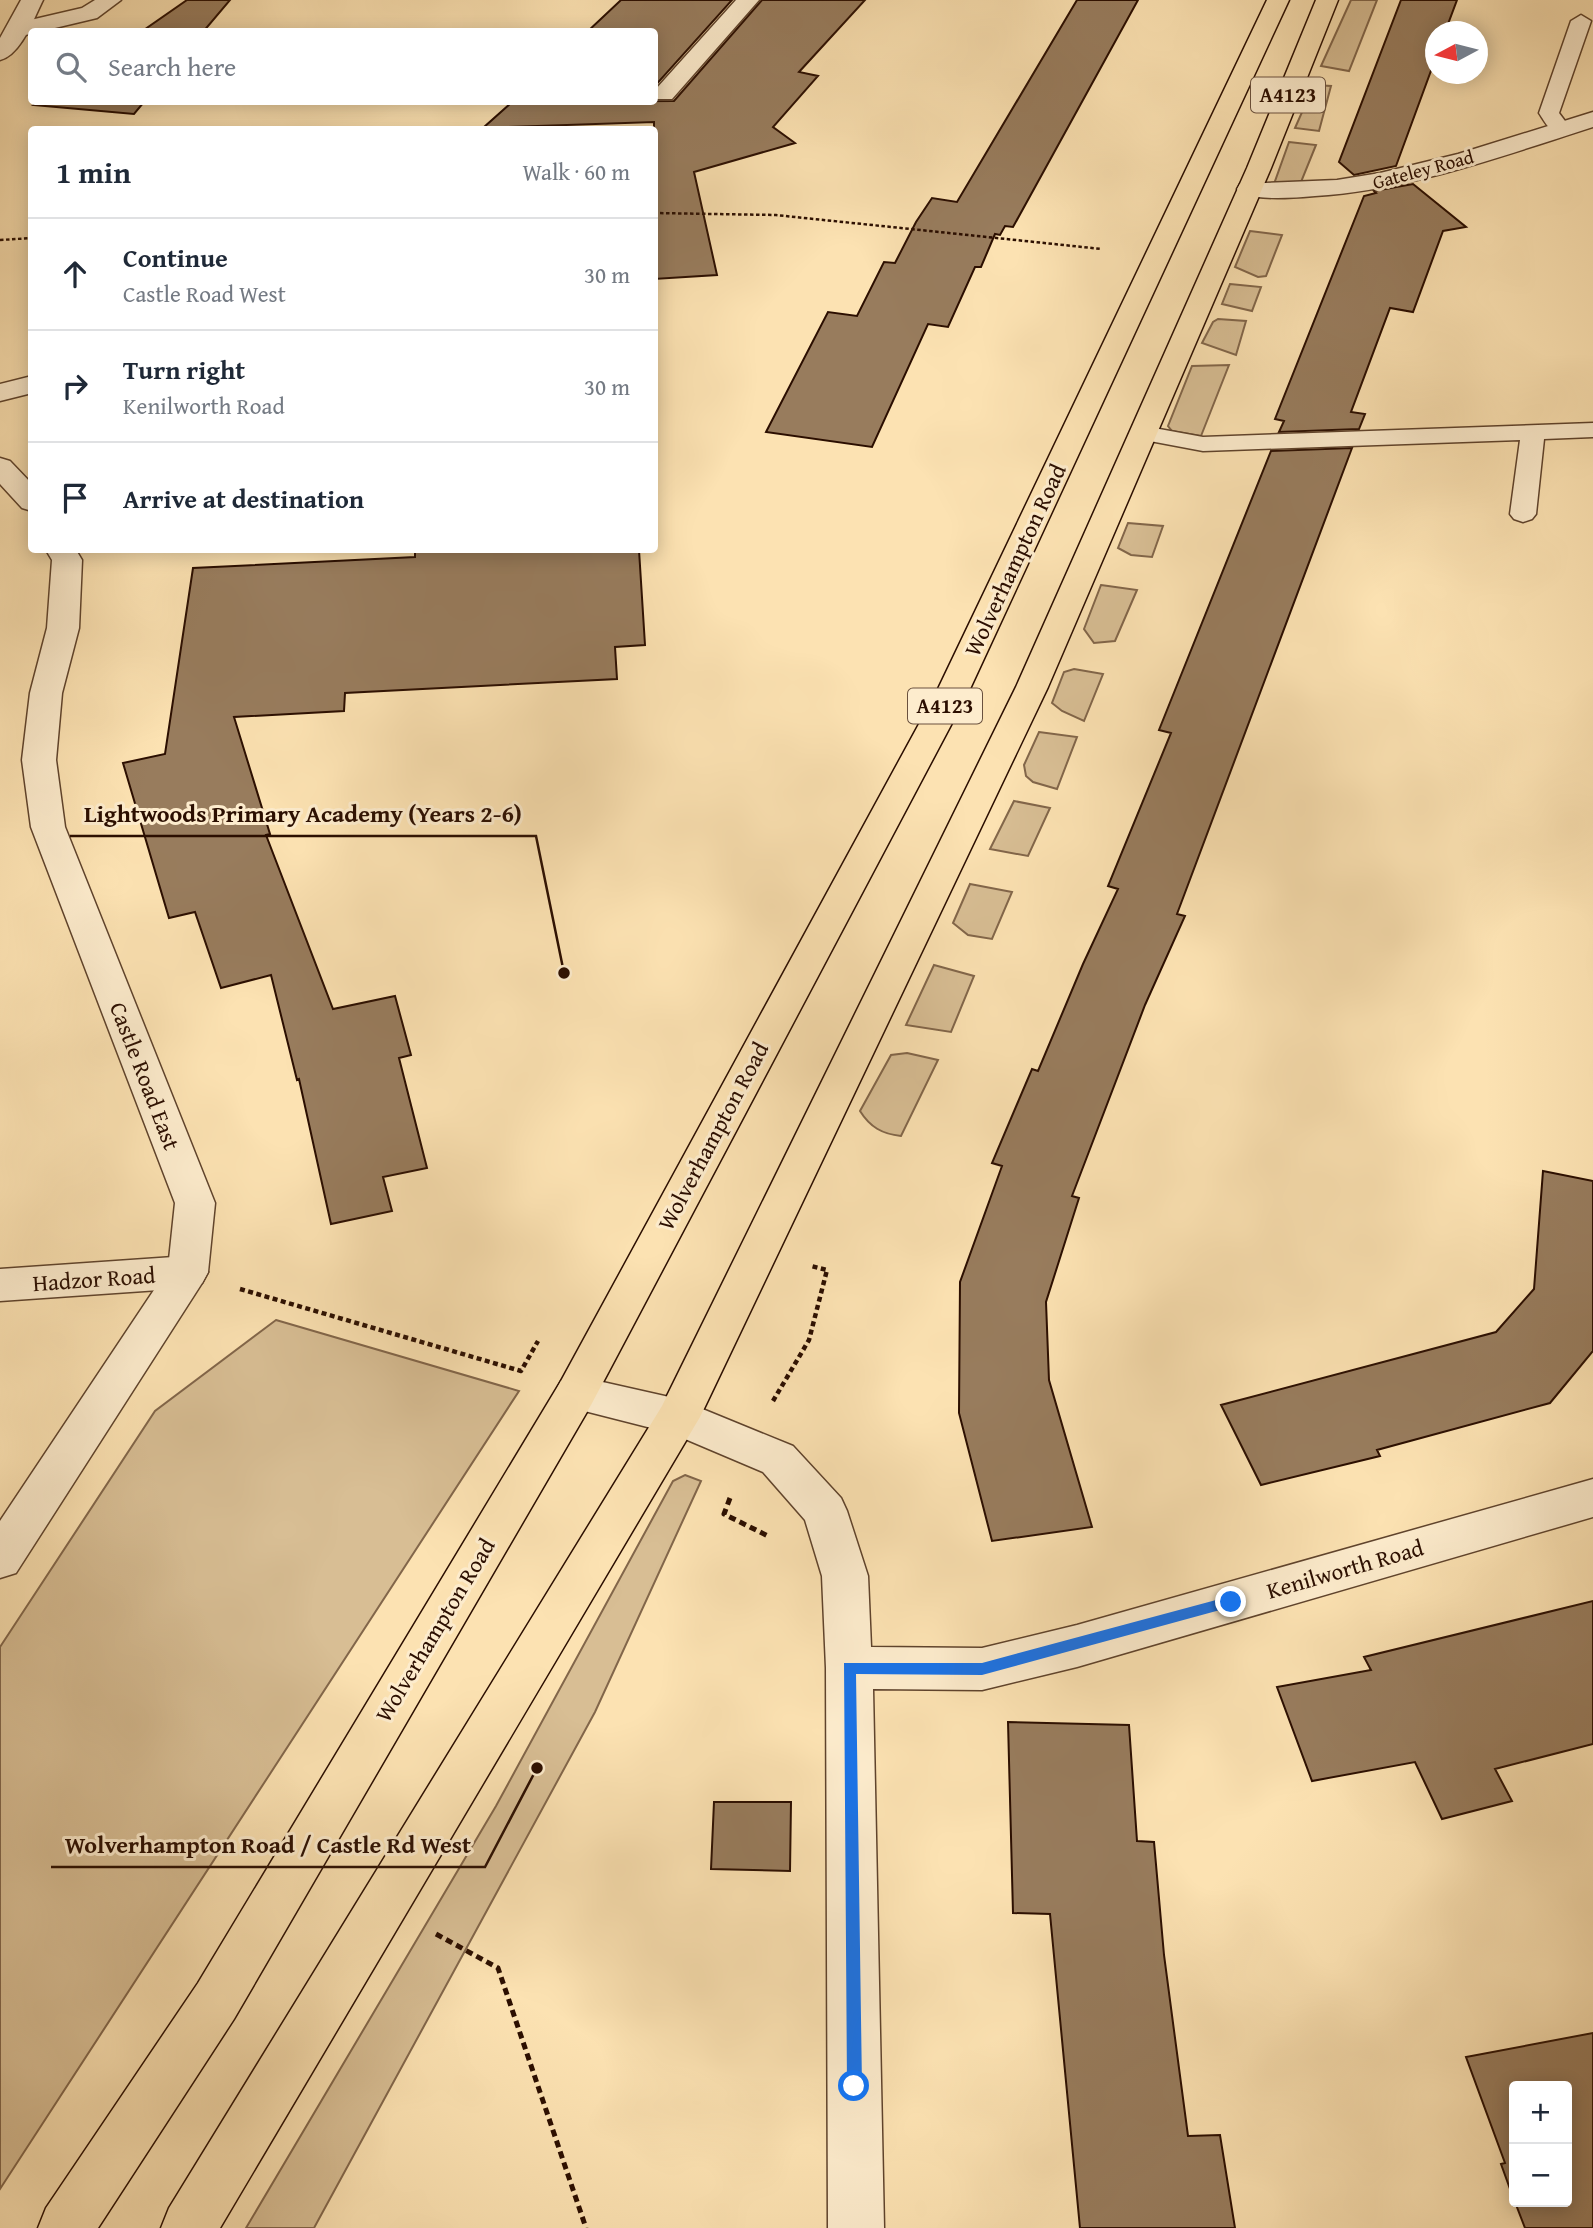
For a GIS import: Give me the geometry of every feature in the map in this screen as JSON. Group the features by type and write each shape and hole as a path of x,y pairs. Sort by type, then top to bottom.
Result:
{"highway":[{"name":"Wolverhampton Road","path":"189,2228 678,1417 1032,687 1143,433 1278,0"},
{"name":"Wolverhampton Road","path":"66,2228 216,2001 576,1393 953,691 1220,185 1327,0"}],"street":[{"path":"0,53 17,30 32,0"},
{"path":"17,30 89,13 110,0"},
{"path":"664,94 748,0"},
{"name":"Gateley Road","path":"1220,185 1289,193 1359,186 1454,162 1593,119"},
{"path":"0,393 28,385"},
{"path":"0,467 28,498"},
{"name":"Castle Road East","path":"0,1559 188,1272 195,1203 48,827 39,761 46,693 64,628 67,560 63,553"},
{"name":"Hadzor Road","path":"0,1285 188,1272"},
{"path":"576,1393 678,1417 778,1459 825,1511 845,1576 849,1668 856,2228"},
{"name":"Kenilworth Road","path":"849,1668 982,1669 1077,1646 1593,1498"}],"lane":[{"path":"1561,129 1549,113 1581,21"},
{"path":"1143,433 1203,444 1593,430"},
{"path":"1523,514 1533,433"}],"path":[{"path":"658,213 776,215 1102,249"},
{"path":"0,240 28,238"},
{"path":"188,1272 475,1359"},
{"path":"384,1905 498,1968 586,2228"}],"shaded area":[{"path":"1351,0 1377,0 1349,71 1321,66"},
{"path":"1314,85 1331,86 1319,131 1295,128"},
{"path":"1289,142 1316,145 1299,187 1274,184"},
{"path":"1250,231 1282,235 1266,276 1258,277 1235,267"},
{"path":"1230,284 1261,287 1252,311 1222,304"},
{"path":"1218,319 1246,321 1236,355 1202,343 1213,322"},
{"path":"1229,365 1201,436 1172,431 1168,426 1192,366"},
{"path":"1128,523 1163,526 1152,557 1131,555 1118,548"},
{"path":"1101,585 1137,590 1115,641 1094,643 1084,629"},
{"path":"1074,669 1103,674 1084,721 1052,703 1064,672"},
{"path":"1039,732 1077,737 1057,789 1033,782 1026,776 1024,765"},
{"path":"1014,801 1050,808 1028,856 990,849"},
{"path":"970,884 1012,892 992,939 968,935 953,923"},
{"path":"934,965 974,976 951,1032 906,1025"},
{"path":"907,1053 938,1060 901,1136 877,1129 860,1111 891,1055"},
{"path":"276,1320 519,1391 0,2189 0,1647 155,1411"},
{"path":"685,1475 701,1481 595,1712 314,2228 246,2228 496,1806 673,1481"}],"building":[{"path":"187,0 230,0 206,28 147,28"},
{"path":"621,0 732,0 658,83 658,28 591,28"},
{"path":"762,0 865,0 799,72 818,76 773,127 795,143 694,172 717,275 658,279 658,126 654,126 654,122 485,126 509,105 658,105 658,101 674,101"},
{"path":"1077,0 1138,0 1013,227 1005,226 1000,235 995,234 981,267 975,267 948,327 928,324 872,447 766,432 828,312 857,316 884,262 895,263 932,198 957,202"},
{"path":"1401,0 1457,0 1449,21 1425,21 1426,84 1396,166 1354,175 1339,162"},
{"path":"34,105 142,105 134,114"},
{"path":"1413,184 1466,227 1443,231 1413,312 1390,308 1351,412 1365,414 1359,429 1279,432 1284,421 1275,419 1364,196 1376,193 1374,191"},
{"path":"1352,448 1177,914 1185,916 1145,1005 1072,1196 1079,1198 1046,1302 1049,1380 1092,1527 992,1541 959,1413 960,1282 1002,1166 992,1163 1032,1069 1038,1071 1118,889 1108,886 1171,733 1159,730 1271,451"},
{"path":"415,553 639,553 645,645 615,647 617,679 345,693 344,711 234,717 270,834 266,835 333,1009 395,996 411,1055 399,1058 427,1168 383,1177 392,1211 331,1224 299,1079 297,1080 271,975 221,988 195,912 169,918 123,763 165,754 193,568 415,557"},
{"path":"1543,1171 1593,1181 1593,1351 1550,1403 1377,1450 1380,1456 1261,1485 1221,1405 1496,1332 1534,1289"},
{"path":"1593,1601 1593,1744 1495,1769 1512,1801 1442,1819 1415,1762 1312,1781 1277,1687 1371,1670 1364,1657"},
{"path":"1008,1722 1129,1725 1137,1841 1154,1842 1164,1955 1188,2136 1220,2135 1235,2228 1080,2228 1050,1914 1013,1913"},
{"path":"714,1802 791,1802 790,1871 711,1869"},
{"path":"1593,2033 1593,2228 1525,2228 1517,2207 1572,2207 1572,2081 1509,2081 1509,2186 1501,2164 1505,2163 1466,2057"}],"place":[{"name":"Lightwoods Primary Academy (Years 2-6)","path":"564,973"},
{"name":"Wolverhampton Road / Castle Rd West","path":"537,1768"}],"route":[{"path":"854,2086 849,1668 982,1669 1077,1646 1231,1602"}]}
